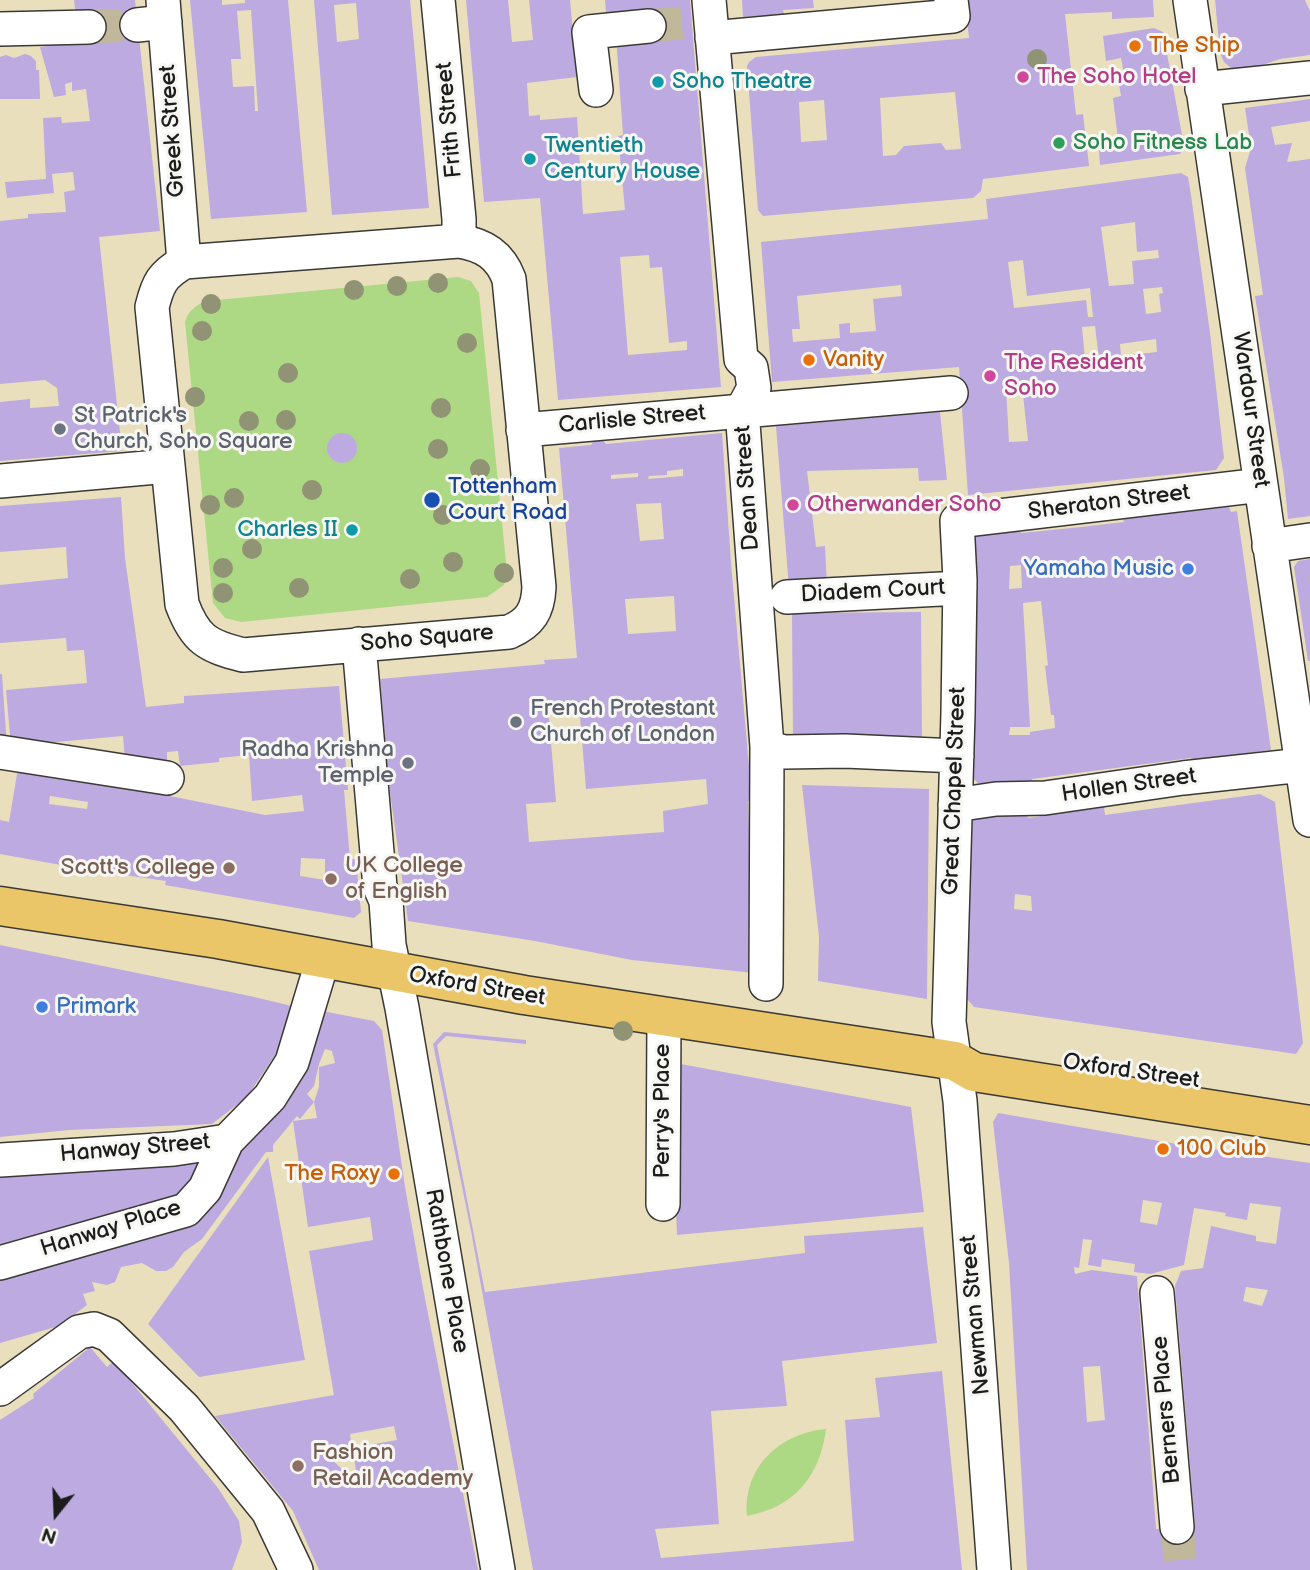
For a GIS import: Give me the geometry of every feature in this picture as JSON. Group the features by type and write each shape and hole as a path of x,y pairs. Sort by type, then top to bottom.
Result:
{"main road":[{"name":"Oxford Street","path":"0,906 168,931 323,959 391,959 664,1017 955,1061 974,1073 1310,1125"},
{"name":"Oxford Street","path":"955,1061 975,1049 1209,1083 1310,1101"}],"street":[{"name":"Frith Street","path":"438,0 459,241"},
{"name":"Wardour Street","path":"1190,0 1269,546 1307,767 1310,820"},
{"path":"706,20 952,8"},
{"path":"0,29 37,14 89,27"},
{"name":"Greek Street","path":"155,16 184,262"},
{"name":"Dean Street","path":"706,20 741,359 751,368 754,388 742,410 767,747 766,984"},
{"path":"596,90 589,32 649,26"},
{"path":"1202,89 1310,78"},
{"name":"Soho Square","path":"459,241 491,252 503,264 509,279 539,587 539,601 533,615 523,626 509,632 243,656 221,650 203,641 189,625 181,604 152,307 156,289 166,273 184,262 459,241"},
{"name":"Carlisle Street","path":"523,430 951,393"},
{"path":"0,481 168,466"},
{"name":"Sheraton Street","path":"957,521 1261,485"},
{"name":"Great Chapel Street","path":"955,1061 948,1000 969,803 957,756 960,588 957,521"},
{"path":"1269,546 1310,540"},
{"name":"Diadem Court","path":"787,597 960,588"},
{"name":"Rathbone Place","path":"359,644 380,887 386,901 391,959 406,1030 498,1570"},
{"path":"767,747 784,752 845,751 957,756"},
{"path":"0,752 167,778"},
{"name":"Hollen Street","path":"969,803 996,799 1045,798 1183,778 1283,767 1307,767"},
{"name":"Hanway Street","path":"0,1160 174,1149 227,1141 270,1097 292,1062 323,959"},
{"name":"Perry's Place","path":"663,1204 664,1017"},
{"name":"Newman Street","path":"955,1061 980,1351 994,1570"},
{"name":"Hanway Place","path":"0,1263 186,1210 205,1189 227,1141"},
{"name":"Berners Place","path":"1157,1293 1177,1527"},
{"path":"0,1389 79,1332 94,1329 109,1335 184,1408 268,1511 296,1570"}],"green space":[{"path":"458,277 471,281 479,293 507,572 504,585 487,597 241,622 225,618 213,603 185,322 188,315 206,301"},
{"path":"826,1429 818,1461 802,1487 779,1505 747,1516 747,1498 751,1482 768,1456 794,1437"}],"building":[{"path":"74,0 135,0 160,231 99,237 122,451 0,461 0,402 30,399 30,408 59,406 57,388 45,380 0,384 0,221 28,218 28,214 66,212 64,192 75,190 73,172 52,174 54,193 7,198 5,182 46,179 43,118 61,117 62,123 90,121 86,89 72,91 72,82 65,84 66,95 54,97 40,47 68,43 76,18"},
{"path":"190,0 222,0 222,5 245,3 245,0 288,0 307,212 211,219","holes":["251,10 258,111 255,111 254,86 233,87 231,59 241,59 237,11"]},
{"path":"314,0 410,0 429,208 332,215","holes":["356,3 359,39 337,42 334,5"]},
{"path":"466,0 508,0 512,42 533,40 529,0 570,0 577,77 527,83 529,116 540,115 540,120 577,117 583,214 625,210 618,136 623,135 616,36 607,24 605,0 690,0 721,387 558,400 540,198 484,202","holes":["649,255 650,268 662,267 669,343 687,341 687,350 628,355 620,257"]},
{"path":"742,0 813,0 814,8 783,10 784,14 743,17"},
{"path":"965,0 1153,0 1154,17 1112,19 1112,12 1065,14 1076,115 1083,114 1089,166 983,179 981,191 973,198 763,216 758,210 747,66 749,62 756,57 969,38","holes":["955,92 961,149 946,150 941,143 904,146 896,155 883,156 880,98","824,100 827,140 801,142 799,102"]},
{"path":"1215,0 1305,0 1310,11 1310,55 1280,59 1242,72 1232,69 1224,62 1220,53"},
{"path":"1154,28 1163,32 1184,146 1180,154 1100,165 1099,150 1119,148 1113,98 1121,96 1119,84 1126,84 1121,58 1106,61 1103,36"},
{"path":"25,54 36,61 36,70 39,70 40,99 0,99 0,57 6,55 14,58"},
{"path":"1310,99 1310,121 1271,127 1275,145 1292,143 1287,162 1310,159 1310,516 1288,519 1255,296 1263,295 1245,168 1251,148 1245,108"},
{"path":"1181,173 1188,177 1224,458 1216,470 968,495 959,367 772,382 761,242 988,219 986,199","holes":["1135,222 1137,252 1158,250 1159,258 1132,261 1134,284 1109,286 1101,227","1023,260 1027,296 1090,288 1093,317 1088,317 1086,300 1014,308 1008,262","901,285 902,296 873,299 876,331 850,333 850,323 839,324 840,338 793,342 792,329 800,329 797,296","1162,287 1163,293 1159,294 1161,312 1146,314 1143,289","1095,326 1099,359 1085,360 1082,327","1156,339 1157,352 1121,356 1120,344","1022,385 1028,441 1009,442 1006,387"]},
{"path":"940,412 947,480 919,481 918,468 807,471 816,547 825,546 827,586 789,588 776,426"},
{"path":"342,433 353,437 357,448 353,459 342,463 331,459 327,448 331,437"},
{"path":"722,433 752,800 748,801 754,973 632,960 408,921 389,785 380,679 545,664 544,660 577,658 559,448 591,445 594,440 602,439 606,444","holes":["683,469 683,476 648,479 649,476 667,475 667,471","638,473 638,477 611,479 611,475","661,503 664,539 640,541 636,504","674,596 676,631 628,634 625,599","579,704 586,789 706,779 708,804 663,811 664,832 529,842 526,804 556,802 548,706"]},
{"path":"121,497 125,558 146,707 184,703 184,696 339,686 348,790 344,790 350,859 356,859 361,912 354,918 165,885 166,881 76,870 0,854 0,820 9,822 18,768 52,775 51,778 135,789 265,815 304,811 302,795 252,801 249,755 219,758 219,762 180,766 178,751 167,752 167,763 151,764 149,758 125,760 123,736 11,746 6,690 87,683 84,650 67,651 66,638 0,643 0,585 68,578 66,547 0,552 0,506","holes":["50,796 88,802 87,809 49,804","301,858 325,859 325,880 300,876"]},
{"path":"1229,507 1231,512 1237,511 1271,750 1032,779 1032,783 978,783 970,776 970,544 976,534 1081,527 1124,522 1123,519","holes":["1021,565 1022,588 1009,589 1010,566","1041,601 1048,665 1045,666 1055,728 1030,732 1030,735 1009,735 1010,727 1030,727 1023,603"]},
{"path":"1310,559 1308,661 1294,567 1298,561"},
{"path":"921,612 922,742 793,742 792,613"},
{"path":"2,674 7,747 0,744"},
{"path":"802,785 929,789 927,999 818,981 819,937"},
{"path":"1260,794 1275,802 1303,1043 1296,1054 974,1007 967,999 969,821 972,815 1027,814 1028,818 1104,807 1105,815","holes":["1015,894 1031,896 1032,911 1014,909"]},
{"path":"0,945 296,1007 275,1055 247,1097 212,1124 69,1130 0,1137"},
{"path":"317,1010 374,1021 382,1030 405,1187 478,1570 319,1570 293,1511 215,1416 334,1395 309,1251 373,1240 370,1217 308,1227 293,1121 317,1118 314,1102 300,1119 297,1116 273,1145 273,1152 266,1152 202,1239 184,1252 173,1267 166,1271 156,1271 142,1263 121,1267 115,1282 107,1285 92,1282 95,1291 83,1294 87,1305 59,1326 0,1343 0,1273 187,1223","holes":["325,1049 332,1051 335,1063 319,1067 319,1087 314,1102 307,1094 314,1086 319,1064","394,1426 397,1440 352,1448 350,1434","352,1448 357,1476 350,1477 327,1455"]},
{"path":"444,1032 526,1040 526,1044 446,1036 437,1045 485,1292 805,1253 804,1236 923,1227 937,1343 782,1361 787,1406 711,1411 719,1524 655,1529 661,1558 854,1541 845,1420 880,1417 875,1378 942,1371 962,1570 533,1570 471,1231 433,1044"},
{"path":"670,1062 911,1107 924,1212 677,1235"},
{"path":"998,1113 1171,1143 1310,1163 1310,1570 1027,1570 1009,1263 993,1122","holes":["1143,1200 1162,1203 1157,1225 1140,1222","1250,1203 1281,1207 1276,1244 1256,1241 1256,1236 1211,1226 1203,1268 1181,1271 1175,1286 1195,1526 1156,1529 1137,1276 1092,1270 1075,1274 1074,1267 1079,1268 1083,1239 1092,1240 1088,1265 1101,1267 1102,1259 1135,1264 1134,1272 1150,1274 1184,1265 1194,1208 1226,1213 1225,1216 1247,1220","1246,1287 1268,1290 1262,1306 1243,1301","1100,1366 1105,1420 1087,1422 1083,1367"]},
{"path":"268,1157 305,1360 199,1377 148,1324"},
{"path":"203,1159 183,1196 0,1248 0,1173"},
{"path":"90,1347 107,1367 114,1361 218,1488 239,1521 242,1542 232,1570 0,1570 0,1420 34,1398 33,1394"}],"tunnel":[{"path":"649,26 692,22"},
{"path":"89,27 137,25"},
{"path":"1177,1527 1181,1570"}],"place":[{"name":"The Ship","path":"1135,46"},
{"name":"The Soho Hotel","path":"1023,77"},
{"name":"Soho Theatre","path":"658,82"},
{"name":"Soho Fitness Lab","path":"1059,143"},
{"name":"Twentieth Century House","path":"530,159"},
{"name":"Vanity","path":"809,360"},
{"name":"The Resident Soho","path":"990,376"},
{"name":"St Patrick's Church, Soho Square","path":"60,429"},
{"name":"Tottenham Court Road","path":"432,500"},
{"name":"Otherwander Soho","path":"793,505"},
{"name":"Charles II","path":"352,530"},
{"name":"Yamaha Music","path":"1188,569"},
{"name":"French Protestant Church of London","path":"516,722"},
{"name":"Radha Krishna Temple","path":"408,763"},
{"name":"Scott's College","path":"229,868"},
{"name":"UK College of English","path":"331,879"},
{"name":"Primark","path":"42,1007"},
{"name":"100 Club","path":"1163,1149"},
{"name":"The Roxy","path":"394,1174"},
{"name":"Fashion Retail Academy","path":"298,1466"}]}
